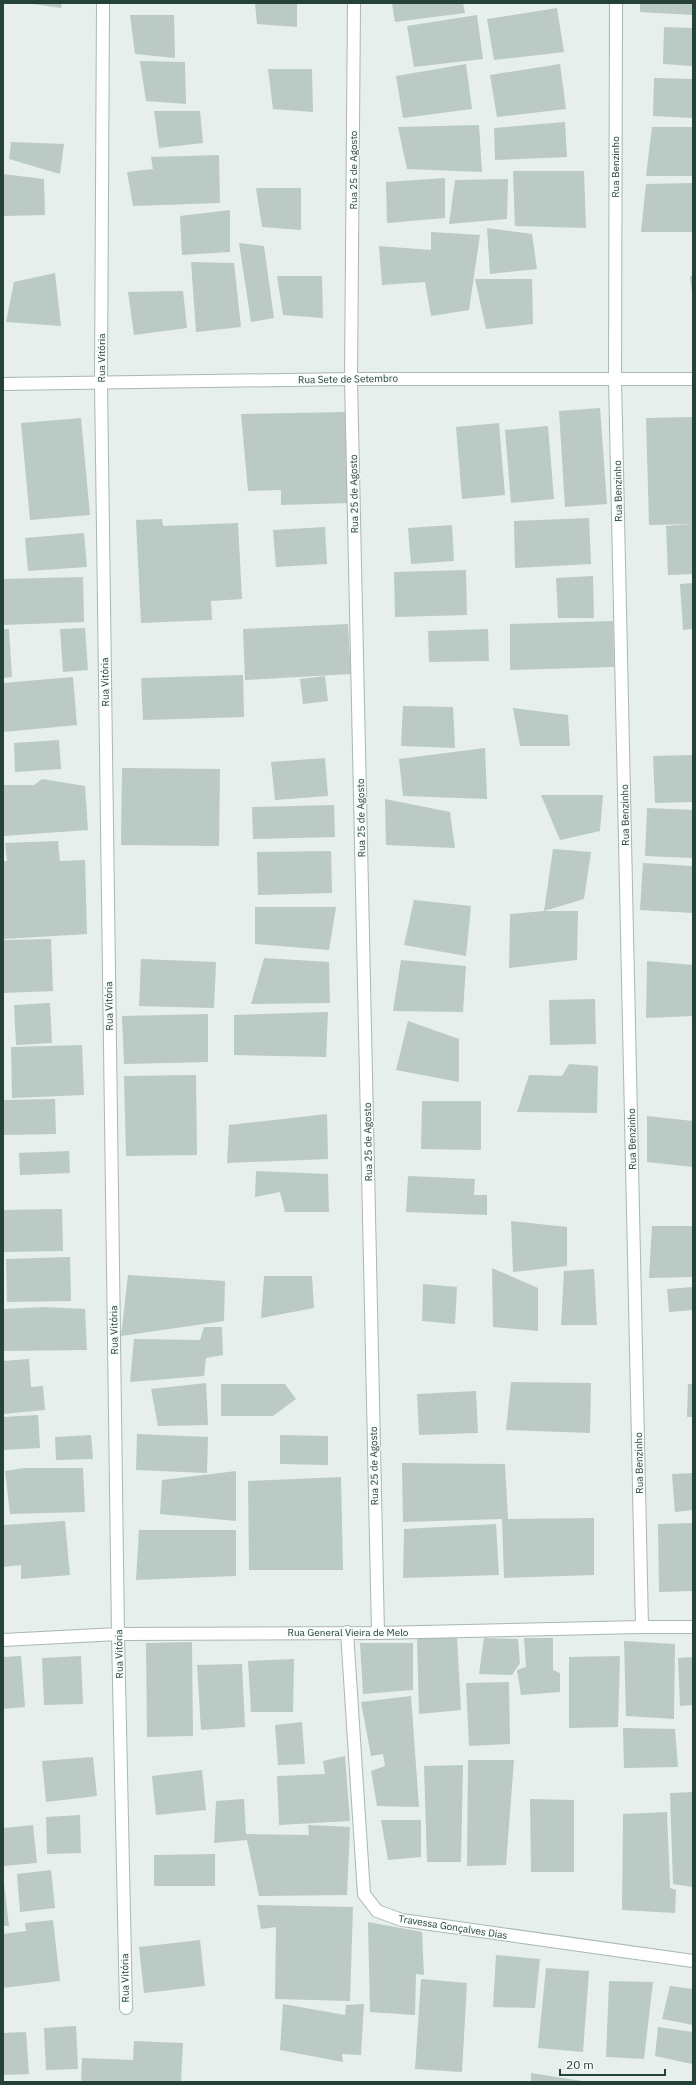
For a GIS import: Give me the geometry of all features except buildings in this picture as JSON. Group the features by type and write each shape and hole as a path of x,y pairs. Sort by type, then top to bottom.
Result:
{"street":[{"name":"Rua Vitória","path":"103,3 101,383 118,1634 126,2008"},
{"name":"Rua 25 de Agosto","path":"354,3 351,379 378,1633"},
{"name":"Rua Benzinho","path":"616,3 615,378 642,1627"},
{"name":"Rua Sete de Setembro","path":"3,384 351,379 693,379"},
{"name":"Rua General Vieira de Melo","path":"3,1640 118,1634 378,1633 693,1627"},
{"name":"Travessa Gonçalves Dias","path":"347,1632 364,1894 378,1912 402,1920 693,1961"}]}
